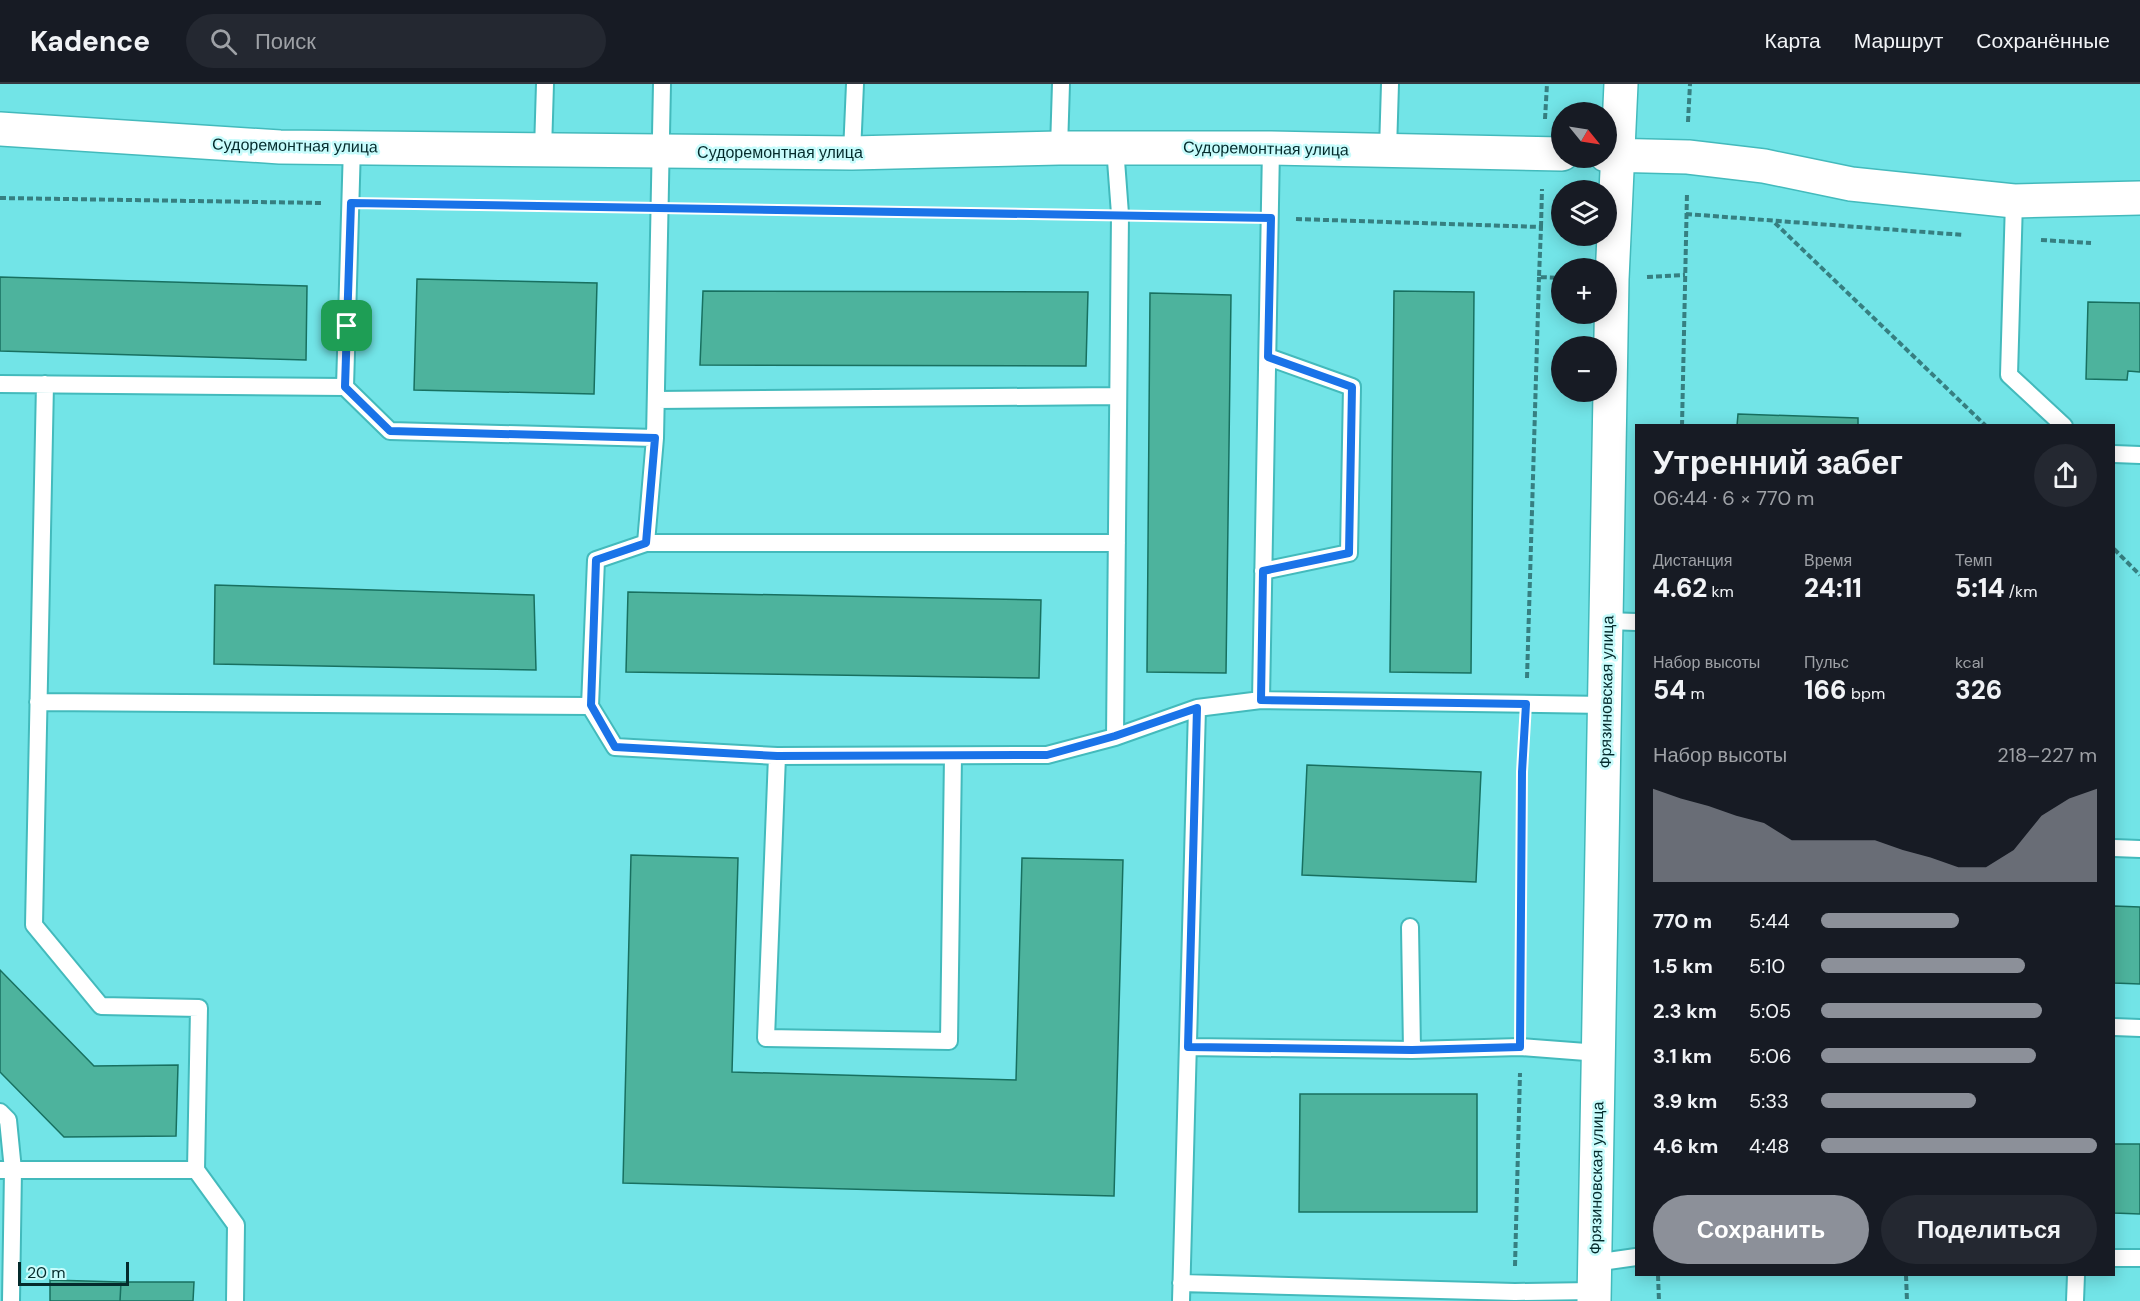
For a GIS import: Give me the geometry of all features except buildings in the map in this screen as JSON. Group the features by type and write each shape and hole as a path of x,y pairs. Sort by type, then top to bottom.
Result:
{"street":[{"name":"Фрязиновская улица","path":"1617,116 1621,84"},
{"name":"Судоремонтная улица","path":"0,129 280,147 852,153 1115,147 1551,154"},
{"path":"1617,155 1688,157 1764,166 1851,184 2014,201 2132,198"},
{"name":"Фрязиновская улица","path":"1594,1285 1606,705 1622,621 1612,279 1612,168"}],"lane":[{"path":"543,150 545,84"},
{"path":"646,543 655,438 662,84"},
{"path":"852,153 855,84"},
{"path":"1059,148 1061,84"},
{"path":"1388,150 1390,84"},
{"path":"345,387 352,146"},
{"path":"1115,147 1120,214 1115,736"},
{"path":"1261,700 1271,148"},
{"path":"2014,201 2009,375 2062,424"},
{"path":"1263,571 1349,553 1352,387 1268,357"},
{"path":"0,384 345,387 390,431 655,438"},
{"path":"45,384 34,926 101,1006 199,1008 196,1170 236,1225 235,1301"},
{"path":"656,400 1118,396"},
{"path":"2115,454 2140,455"},
{"path":"1117,543 646,543 596,560 591,705 615,747 777,756 1047,755 1115,736 1197,708 1261,700 1606,705"},
{"path":"38,702 591,705"},
{"path":"1181,1301 1197,708"},
{"path":"777,756 766,1038 949,1041 953,756"},
{"path":"2115,848 2140,849"},
{"path":"1410,927 1412,1050"},
{"path":"2115,1027 2140,1028"},
{"path":"1188,1047 1412,1050 1520,1047 1599,1053"},
{"path":"0,1112 8,1120 7,1170 11,1301"},
{"path":"7,1170 196,1170"},
{"path":"1181,1283 1515,1292 1594,1285 1635,1258"},
{"path":"2115,1258 2140,1258"},
{"path":"2075,1301 2076,1276"}],"path":[{"path":"1682,424 1690,84"},
{"path":"0,198 1120,214 1541,227 1522,772 1515,1292"},
{"path":"1686,214 2091,243"},
{"path":"1775,222 1984,424"},
{"path":"1539,277 1551,278"},
{"path":"2115,550 2140,575"},
{"path":"1659,1276 1659,1301"},
{"path":"1906,1276 1907,1301"}],"route":[{"path":"351,203 1271,218 1268,357 1352,387 1349,553 1263,571 1261,700 1526,704 1522,772 1520,1047 1412,1050 1188,1047 1197,708 1115,736 1047,755 777,756 615,747 591,705 596,560 646,543 655,438 390,431 345,387 347,326 351,203"}]}
